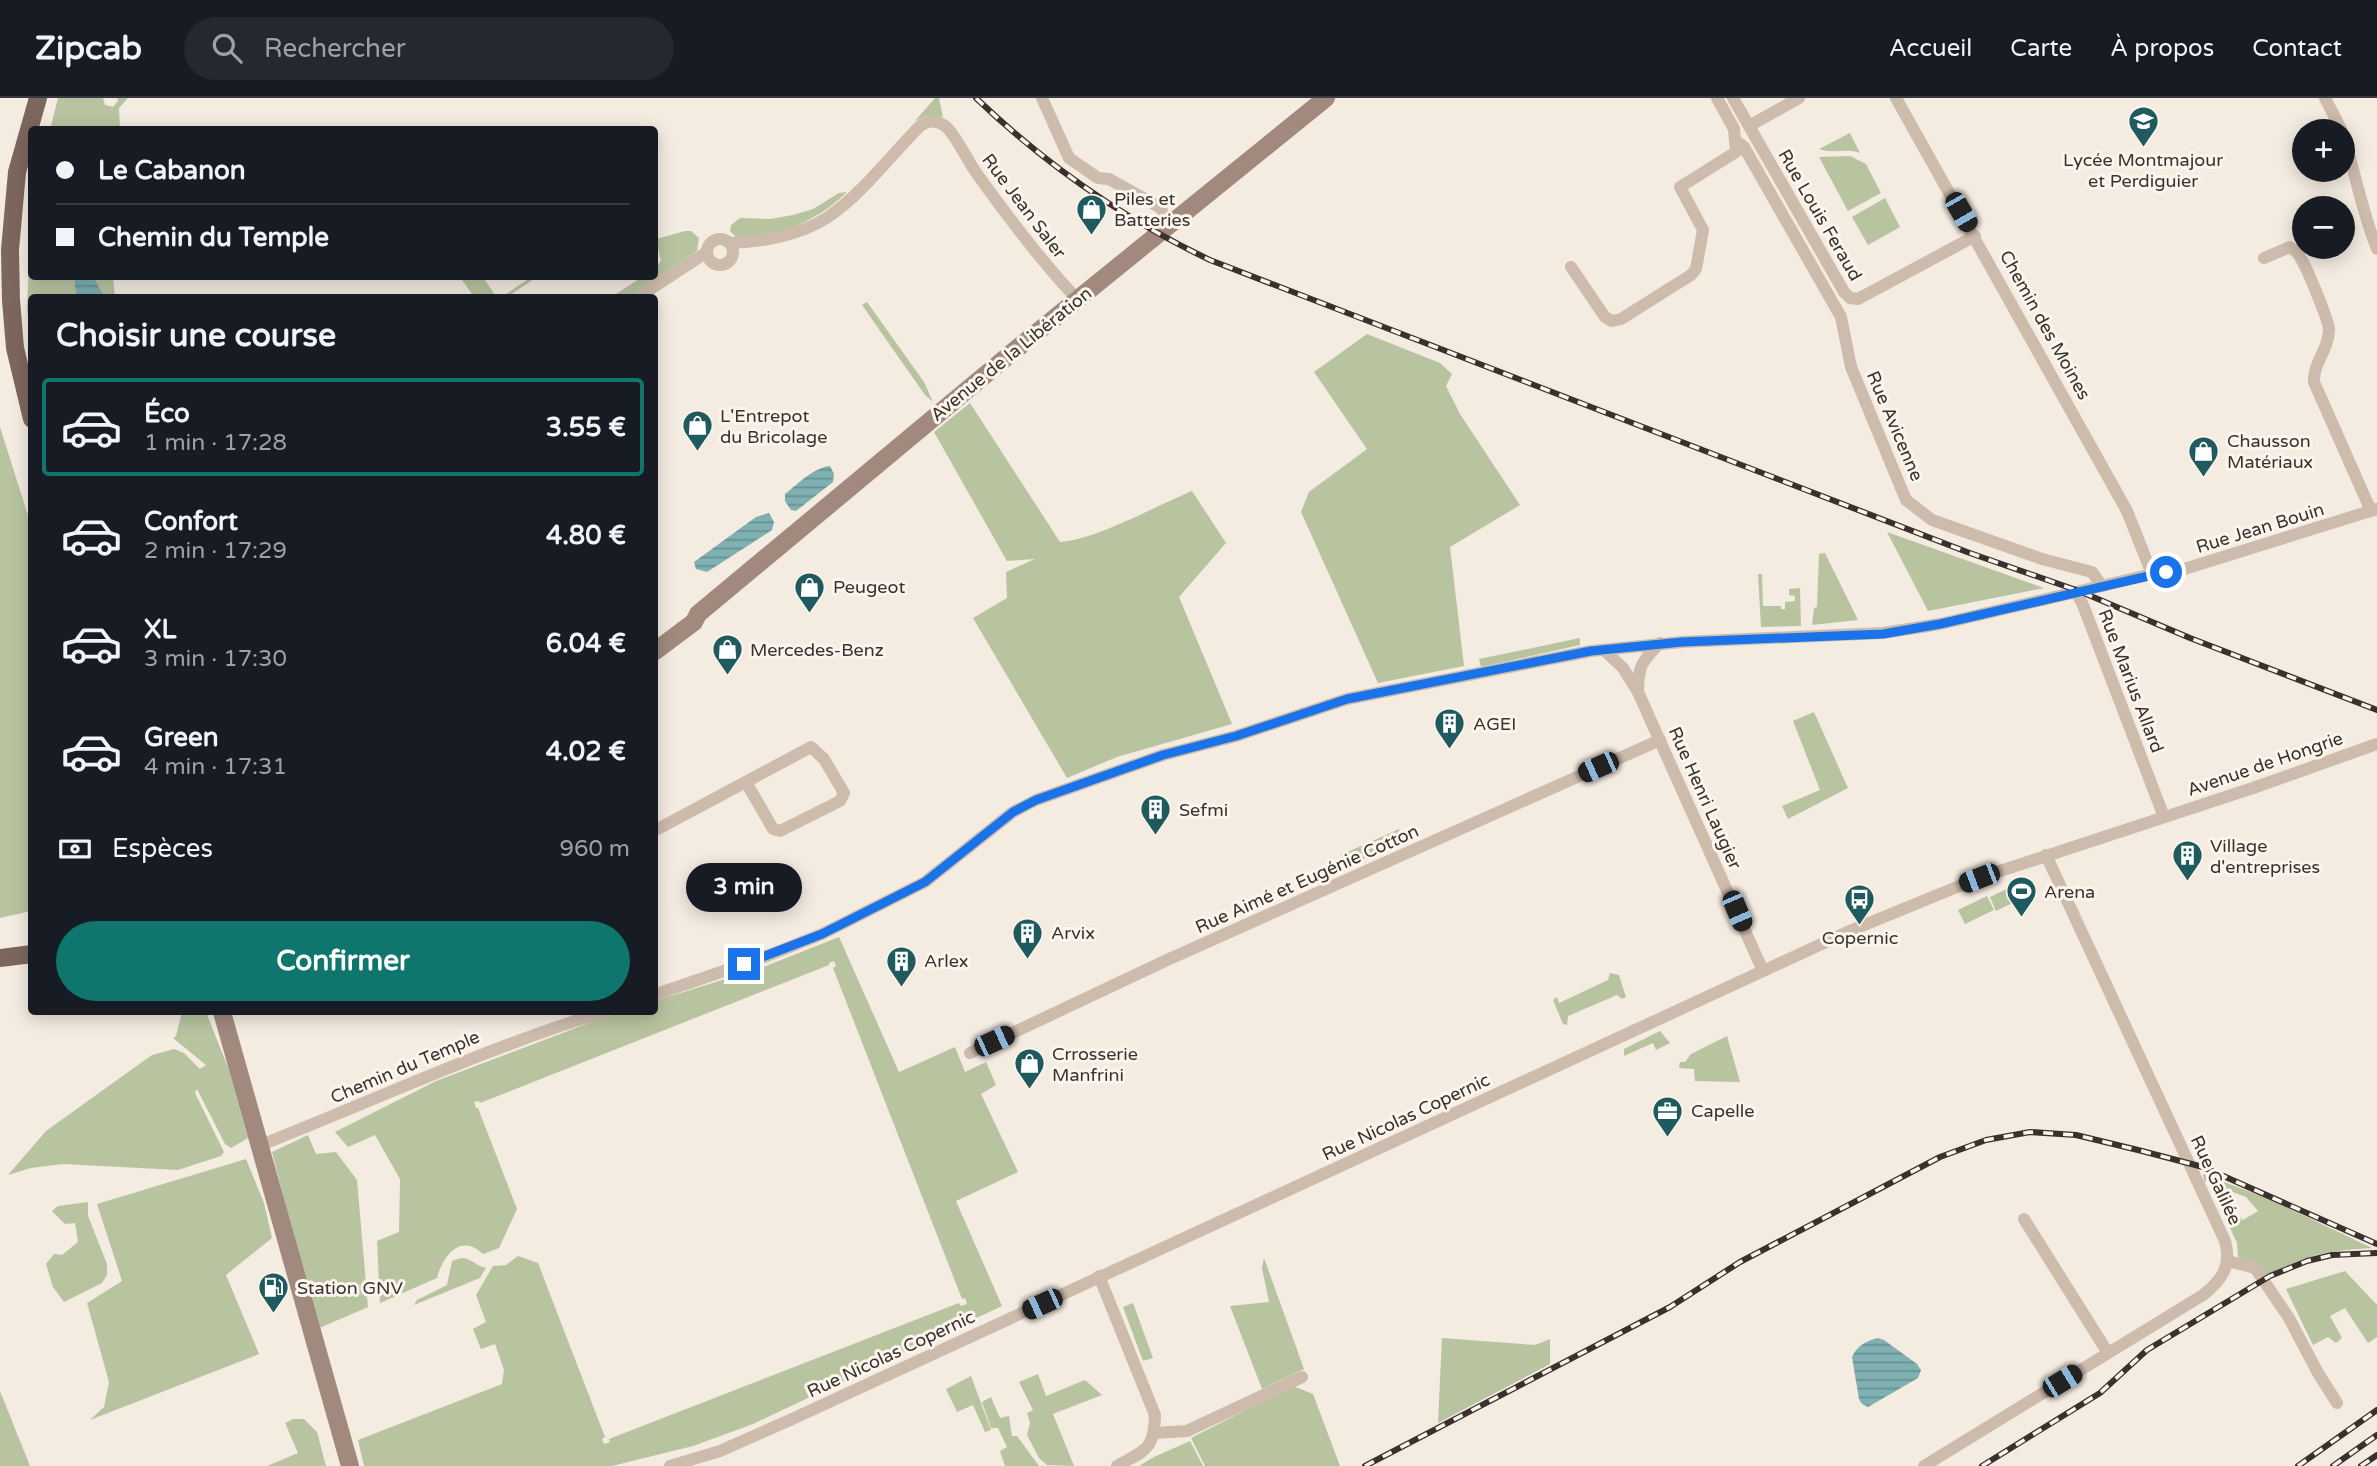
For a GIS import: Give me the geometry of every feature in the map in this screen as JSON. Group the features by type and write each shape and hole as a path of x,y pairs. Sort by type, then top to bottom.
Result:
{"main road":[{"name":"Avenue de la Libération","path":"658,649 694,622 698,614 1183,213 1326,98"},
{"path":"30,126 35,106"},
{"path":"28,132 17,172 10,250 15,348 28,402"},
{"name":"Avenue de la Libération","path":"658,635 688,616 698,614"},
{"path":"0,958 28,954"},
{"path":"223,1015 350,1466"}],"street":[{"path":"1042,98 1069,158 1098,178 1109,178 1161,208 1183,213"},
{"name":"Rue Avicenne","path":"1717,98 1734,129 1735,140 1744,147 1841,317 1851,368 1906,500 1932,520 2042,559 2091,572 2102,586"},
{"name":"Rue Louis Feraud","path":"1733,98 1844,292 1850,298 1858,299 1975,236"},
{"path":"1749,126 1799,98"},
{"name":"Chemin des Moines","path":"1896,98 2127,511 2152,574"},
{"path":"2325,98 2336,119"},
{"name":"Rue Jean Saler","path":"731,250 793,232 827,218 852,198 925,122 936,121 948,129 997,202 1044,263 1078,300"},
{"path":"1571,267 1605,317 1612,321 1621,319 1691,275 1696,269 1703,230 1680,187 1735,152 1735,140"},
{"path":"2355,170 2377,249"},
{"path":"1161,208 1167,227"},
{"path":"723,239 731,250 728,262 721,265 708,256 709,245 715,240 723,239"},
{"path":"2263,258 2290,247 2297,252 2307,271 2330,329 2313,372 2314,382 2374,510"},
{"path":"643,294 678,271 708,256"},
{"name":"Rue Jean Bouin","path":"2152,574 2181,570 2374,510"},
{"name":"Rue Marius Allard","path":"2152,574 2076,592 2086,611 2164,817"},
{"path":"658,994 822,934 925,882 1013,812 1036,800 1163,755 1236,736 1347,699 1471,673 1660,643 1883,634 1940,624 2076,592"},
{"path":"1638,692 1638,673 1646,657 1660,643"},
{"name":"Rue Henri Laugier","path":"1604,650 1623,668 1638,692 1763,971"},
{"name":"Rue Aimé et Eugénie Cotton","path":"970,1053 1167,960 1660,740"},
{"name":"Avenue de Hongrie","path":"2164,817 2377,744"},
{"path":"658,829 811,747 824,759 844,793 840,801 780,831 773,829 746,782"},
{"name":"Rue Nicolas Copernic","path":"670,1466 720,1451 1852,930 1937,894 2164,817"},
{"name":"Rue Galilée","path":"2046,855 2225,1241 2228,1261"},
{"name":"Chemin du Temple","path":"261,1145 463,1061 589,1015"},
{"path":"2024,1219 2108,1353"},
{"path":"1924,1466 2203,1295 2221,1277 2228,1261 2255,1268 2289,1318 2337,1403"},
{"path":"1099,1276 1155,1415 1155,1433 1148,1449 1117,1466"},
{"path":"1155,1433 1187,1431 1302,1377"}],"green space":[{"path":"58,98 103,98 105,105 113,107 118,101 117,98 128,98 119,108 120,126 51,126"},
{"path":"935,98 939,98 943,117 926,116 915,121"},
{"path":"1850,133 1860,153 1819,149"},
{"path":"1850,156 1866,164 1881,193 1848,211 1819,157"},
{"path":"847,192 824,211 782,231 738,239 730,231 731,225 740,218 770,219 793,215 813,209 839,193"},
{"path":"1885,198 1900,227 1868,245 1852,217"},
{"path":"685,231 691,231 699,238 697,251 658,277 658,264 661,261 658,238"},
{"path":"28,280 74,280 76,294 28,294 28,317 27,309"},
{"path":"96,280 113,280 115,294 102,294"},
{"path":"462,280 485,280 494,294 472,294"},
{"path":"527,280 532,280 512,294 506,294"},
{"path":"637,280 654,280 633,294 616,294"},
{"path":"867,302 924,382 933,402 925,395 862,305"},
{"path":"1367,334 1440,363 1452,374 1446,386 1460,414 1520,505 1450,547 1464,666 1378,683 1301,512 1309,492 1367,449 1314,372"},
{"path":"970,403 1060,542 1108,529 1192,491 1226,543 1179,597 1232,724 1117,757 1067,778 973,618 1007,598 1006,572 1035,559 1007,561 934,432"},
{"path":"0,427 28,516 28,912 0,918"},
{"path":"1887,532 2044,588 1928,611"},
{"path":"1825,553 1858,620 1812,625 1814,608 1817,607 1819,554"},
{"path":"1758,574 1762,574 1763,606 1781,606 1781,609 1785,609 1785,602 1795,601 1795,596 1789,595 1789,589 1800,588 1801,626 1761,627"},
{"path":"1580,638 1580,645 1481,667 1479,659"},
{"path":"1814,712 1848,788 1788,819 1782,806 1820,790 1793,721"},
{"path":"1399,829 1404,840 1346,867 1341,855"},
{"path":"2019,883 2025,897 1996,911 1990,897"},
{"path":"1987,896 1994,910 1965,924 1958,910"},
{"path":"839,937 899,1072 955,1047 965,1072 986,1062 996,1085 981,1094 1018,1172 956,1201 1002,1306 753,1424 693,1446 612,1466 364,1466 358,1440 502,1384 504,1370 495,1344 481,1349 473,1329 486,1322 476,1295 493,1266 506,1265 518,1256 538,1263 605,1437 602,1439 604,1444 610,1442 609,1439 959,1303 961,1306 967,1304 965,1298 962,1299 833,968 836,966 834,961 480,1103 474,1102 517,1209 499,1248 483,1254 475,1248 460,1246 448,1255 437,1278 380,1303 377,1241 399,1232 400,1179 375,1135 348,1147 335,1132 436,1081 610,1015 658,1015 658,1000 766,966"},
{"path":"1610,973 1619,975 1626,997 1622,999 1617,995 1568,1016 1567,1025 1563,1024 1553,1000 1557,997 1559,1003 1608,980"},
{"path":"181,1015 207,1015 229,1070 248,1138 231,1148 225,1144 197,1089 195,1093 224,1152 221,1156 178,1170 63,1164 31,1168 8,1175 46,1131 152,1055 174,1049 184,1053 200,1069 206,1065 173,1038 176,1036"},
{"path":"1660,1031 1670,1043 1656,1050 1653,1043 1624,1056 1624,1049"},
{"path":"1727,1036 1740,1082 1695,1081 1694,1069 1679,1068 1680,1062 1685,1062 1691,1054"},
{"path":"308,1135 316,1154 336,1152 357,1180 368,1307 317,1329 272,1152"},
{"path":"246,1159 264,1203 272,1238 226,1275 259,1354 90,1420 104,1407 109,1382 87,1303 122,1281 97,1204"},
{"path":"2203,1174 2269,1199 2372,1248 2318,1255 2267,1276 2258,1264 2238,1257 2237,1243 2218,1202 2221,1198 2243,1220 2258,1211 2246,1197 2204,1181"},
{"path":"88,1202 88,1216 107,1264 107,1275 102,1283 64,1302 53,1287 46,1264 54,1254 62,1255 78,1242 75,1223 65,1224 52,1211 58,1206"},
{"path":"461,1258 486,1268 480,1278 414,1305 417,1300 447,1285 452,1261"},
{"path":"1264,1258 1304,1369 1262,1389 1230,1306 1269,1302 1262,1268"},
{"path":"2345,1271 2377,1305 2377,1337 2368,1343 2345,1308 2330,1316 2342,1338 2336,1343 2328,1337 2313,1345 2286,1289"},
{"path":"1133,1303 1153,1358 1143,1361 1123,1307"},
{"path":"1442,1338 1535,1345 1550,1339 1550,1364 1438,1423"},
{"path":"1038,1374 1046,1396 1085,1380 1102,1395 1053,1414 1074,1466 1047,1465 1039,1458 1027,1435 1030,1423 1027,1413 1033,1410 1019,1382"},
{"path":"971,1376 991,1430 985,1432 973,1405 957,1412 946,1389"},
{"path":"1293,1386 1313,1394 1340,1466 1205,1466 1191,1438"},
{"path":"0,1391 30,1466 0,1466"},
{"path":"991,1397 1000,1418 1009,1416 1012,1436 1017,1436 1039,1466 1005,1466 1000,1451 1007,1447 998,1428 991,1428 982,1402"},
{"path":"293,1419 304,1419 317,1432 326,1466 267,1466 298,1453 285,1423"},
{"path":"1190,1441 1203,1466 1139,1466 1154,1457"}],"water":[{"path":"74,280 96,280 102,294 76,294"},
{"path":"830,466 834,474 833,482 796,511 791,510 785,501 785,494 812,473"},
{"path":"769,513 774,522 772,530 707,572 696,569 694,562 756,517"},
{"path":"1878,1338 1917,1364 1921,1370 1918,1378 1868,1407 1859,1399 1852,1357 1862,1344"}],"railway":[{"path":"976,98 1030,145 1087,188 1147,227 1210,260 1967,552 2079,591 2190,638 2377,710"},
{"path":"1365,1466 1670,1307 1740,1262 1940,1157 1986,1140 2030,1132 2076,1135 2203,1167 2377,1244"},
{"path":"1982,1466 2100,1393 2147,1350 2270,1276 2307,1261 2332,1255 2377,1253"},
{"path":"2298,1466 2377,1410"},
{"path":"2333,1466 2377,1435"},
{"path":"2361,1466 2377,1455"}],"place":[{"name":"Lycée Montmajour et Perdiguier","path":"2143,149"},
{"name":"Piles et Batteries","path":"1091,236"},
{"name":"L'Entrepot du Bricolage","path":"697,453"},
{"name":"Chausson Matériaux","path":"2204,478"},
{"name":"Peugeot","path":"810,614"},
{"name":"Mercedes-Benz","path":"727,677"},
{"name":"AGEI","path":"1450,751"},
{"name":"Sefmi","path":"1156,837"},
{"name":"Village d'entreprises","path":"2187,883"},
{"name":"Arena","path":"2021,919"},
{"name":"Copernic","path":"1860,927"},
{"name":"Arvix","path":"1028,960"},
{"name":"Arlex","path":"901,988"},
{"name":"Crrosserie Manfrini","path":"1029,1091"},
{"name":"Capelle","path":"1668,1138"},
{"name":"Station GNV","path":"274,1315"}],"route":[{"path":"744,964 822,934 925,882 1013,812 1036,800 1163,755 1236,736 1347,699 1591,651 1660,643 1883,634 1940,624 2166,572"}]}
